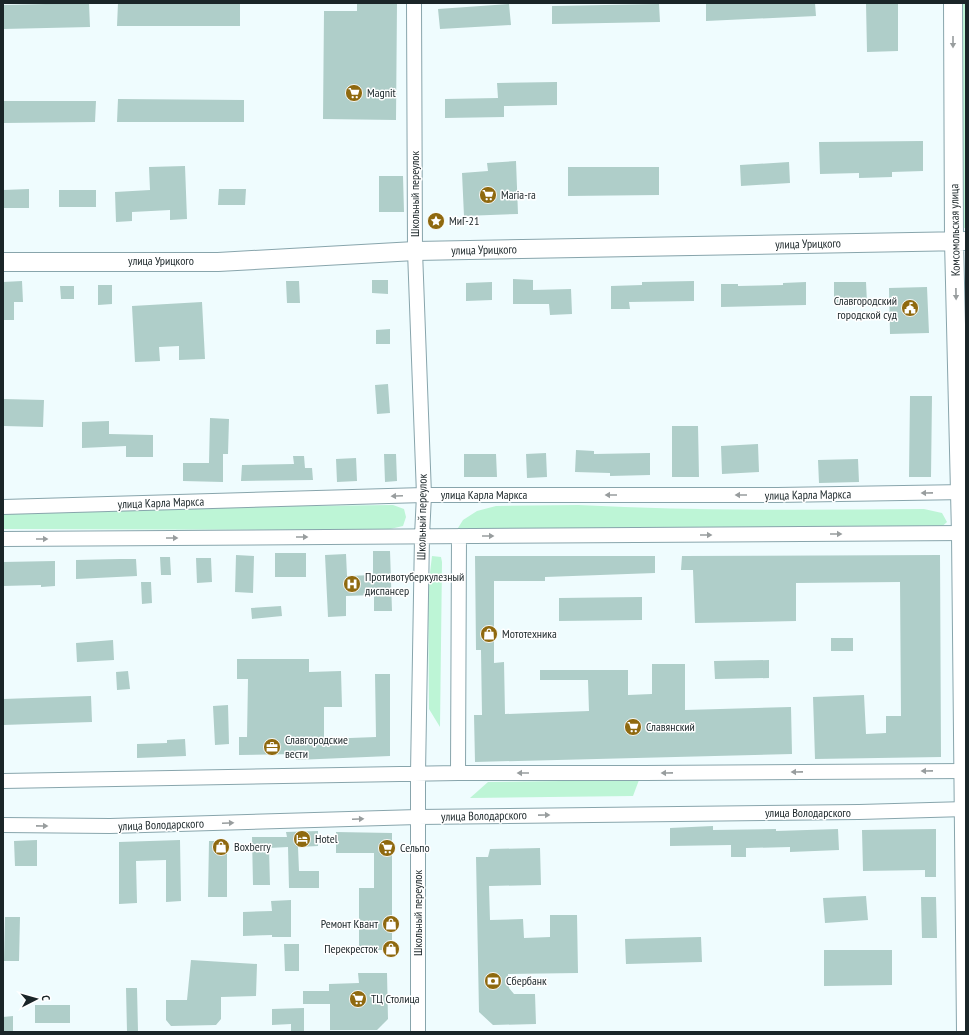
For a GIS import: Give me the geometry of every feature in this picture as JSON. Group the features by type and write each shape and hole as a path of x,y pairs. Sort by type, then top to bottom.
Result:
{"street":[{"name":"Школьный переулок","path":"414,3 416,251 424,495 418,773 418,1032"},
{"name":"Комсомольская улица","path":"953,3 960,241 964,533 966,1032"},
{"name":"улица Урицкого","path":"3,262 218,262 416,251 960,241"},
{"name":"улица Карла Маркса","path":"3,508 424,495 777,495 963,492"},
{"path":"3,539 964,533"},
{"path":"458,773 459,536"},
{"path":"3,781 418,773 965,771"},
{"name":"улица Володарского","path":"3,826 110,826 418,817 859,812 965,809"}],"green space":[{"path":"960,3 966,3 966,228 964,228 960,216"},
{"path":"393,505 404,509 406,517 403,526 386,530 3,529 3,509"},
{"path":"578,505 794,510 924,509 942,513 947,522 937,531 469,532 458,528 463,520 477,511 496,506"},
{"path":"432,556 441,557 442,562 440,727 429,709 428,589"},
{"path":"639,780 633,796 470,798 488,782"}],"building":[{"path":"89,3 90,27 3,29 3,5"},
{"path":"118,3 240,3 240,26 117,26"},
{"path":"357,3 397,3 396,120 323,119 324,11 357,11"},
{"path":"706,3 815,3 816,16 706,21"},
{"path":"866,3 898,3 898,51 867,52"},
{"path":"509,4 511,25 440,29 438,9"},
{"path":"659,4 660,22 552,24 552,6"},
{"path":"557,82 557,105 504,106 504,117 445,118 445,99 498,98 497,83"},
{"path":"118,99 244,100 244,122 117,122"},
{"path":"3,101 96,101 95,122 3,123"},
{"path":"923,141 923,171 892,172 892,177 859,178 859,173 820,174 819,142"},
{"path":"516,161 518,214 464,216 462,173 488,171 487,163"},
{"path":"789,162 790,183 741,186 740,165"},
{"path":"185,166 187,219 170,220 170,210 132,212 132,221 116,222 115,192 150,190 149,167"},
{"path":"568,167 659,167 659,195 568,196"},
{"path":"379,176 403,176 404,212 379,212"},
{"path":"29,189 29,208 3,208 3,190"},
{"path":"219,189 246,189 245,205 218,205"},
{"path":"59,190 96,190 96,207 59,207"},
{"path":"513,279 533,280 533,290 571,289 572,314 550,315 549,304 513,304"},
{"path":"372,280 388,280 388,294 372,293"},
{"path":"22,281 23,302 14,302 14,320 3,320 3,282"},
{"path":"286,281 299,281 300,303 287,303"},
{"path":"694,281 694,301 629,302 630,309 611,309 611,286 642,285 642,282"},
{"path":"492,282 492,300 466,301 466,283"},
{"path":"806,282 806,305 721,307 721,284 738,284 738,286 783,285 783,283"},
{"path":"834,282 866,282 867,303 834,304"},
{"path":"98,285 112,285 112,304 98,305"},
{"path":"60,286 74,286 74,299 61,299"},
{"path":"927,287 929,333 890,334 889,288"},
{"path":"202,302 205,359 179,360 179,346 159,347 160,361 135,362 132,306"},
{"path":"390,329 390,344 376,344 376,330"},
{"path":"388,384 390,413 377,414 375,385"},
{"path":"910,396 932,396 931,477 909,477"},
{"path":"4,399 44,400 43,427 4,426"},
{"path":"210,418 229,419 228,454 223,454 223,482 183,481 183,463 209,463"},
{"path":"109,421 109,434 153,435 153,457 126,457 126,446 82,448 82,422"},
{"path":"672,426 698,426 699,477 672,477"},
{"path":"758,444 759,472 722,474 721,446"},
{"path":"576,450 594,451 594,454 650,453 650,475 610,476 610,473 575,472"},
{"path":"546,453 547,477 527,478 526,454"},
{"path":"384,454 396,454 397,481 385,482"},
{"path":"464,454 496,454 497,477 464,477"},
{"path":"293,456 304,456 305,468 312,468 313,480 241,481 242,465 294,464"},
{"path":"356,458 357,481 337,482 336,459"},
{"path":"858,459 859,482 819,483 818,460"},
{"path":"373,551 390,551 392,611 374,611 374,595 346,596 346,616 328,617 325,555 346,554 347,576 373,575"},
{"path":"275,553 306,553 306,577 275,577"},
{"path":"236,555 254,556 253,593 235,592"},
{"path":"940,555 941,757 815,759 813,697 864,695 866,734 886,733 886,716 901,716 900,582 796,583 796,621 695,623 693,570 681,570 682,556"},
{"name":"Славянский","path":"475,556 655,556 655,573 545,577 545,581 494,581 494,663 504,662 505,714 589,711 588,680 540,680 540,670 628,670 628,695 652,694 652,664 685,664 685,710 791,707 792,754 475,762 474,715 482,715 481,650 476,650"},
{"path":"160,557 170,557 171,575 161,575"},
{"path":"196,558 211,558 212,582 197,583"},
{"path":"136,559 137,576 76,579 76,560"},
{"path":"55,561 55,586 3,586 3,562"},
{"path":"141,582 151,582 152,603 142,604"},
{"path":"642,597 642,620 559,621 559,598"},
{"path":"281,606 282,616 252,619 251,608"},
{"path":"831,638 853,638 853,651 831,651"},
{"path":"113,640 114,660 77,662 76,643"},
{"path":"237,659 309,659 309,672 341,671 342,707 324,707 324,739 376,737 375,674 390,674 390,756 296,760 296,754 239,755 239,737 247,737 248,679 237,679"},
{"path":"769,660 769,678 715,679 714,661"},
{"path":"128,671 130,689 117,690 116,672"},
{"path":"91,696 92,722 3,725 3,699"},
{"path":"228,705 229,744 215,745 213,706"},
{"path":"185,739 186,756 137,758 137,744 167,743 167,740"},
{"path":"713,826 713,830 776,829 776,831 838,829 839,850 790,852 790,847 746,848 746,857 731,857 731,845 670,846 670,828"},
{"path":"936,829 936,877 925,877 925,870 863,871 862,830"},
{"path":"318,831 318,846 298,847 299,871 319,871 319,888 289,888 288,847 269,848 270,885 253,885 252,837 287,837 286,832"},
{"path":"336,832 392,833 392,950 359,950 359,888 374,888 374,853 336,853"},
{"path":"37,840 37,866 15,866 14,841"},
{"path":"180,840 181,901 166,902 166,860 136,861 137,903 119,904 119,842"},
{"path":"209,841 227,841 227,897 208,897"},
{"path":"540,848 541,885 489,886 490,920 523,919 524,938 550,937 550,915 577,915 578,973 508,974 509,988 514,994 535,994 536,1024 493,1025 479,1012 476,857 488,857 490,849"},
{"path":"866,896 868,920 825,923 823,898"},
{"path":"921,897 936,897 937,938 922,938"},
{"path":"291,900 291,937 272,937 272,935 243,936 243,912 272,911 271,901"},
{"path":"5,917 20,917 19,961 4,961"},
{"path":"701,937 702,962 626,964 625,939"},
{"path":"284,944 299,944 299,971 285,971"},
{"path":"824,950 892,950 892,985 824,986"},
{"path":"191,960 257,964 256,996 221,997 221,1019 216,1025 171,1026 166,1020 166,1000 187,1000"},
{"name":"ТЦ Столица","path":"358,973 387,973 388,1019 377,1030 330,1030 330,1004 303,1004 303,991 329,991 329,984 359,983"},
{"path":"126,988 137,988 138,1031 127,1031"},
{"path":"35,1005 70,1005 70,1023 35,1023"},
{"path":"304,1008 304,1032 291,1032 291,1024 272,1025 272,1009"},
{"path":"13,1016 13,1032 3,1032 3,1017"}],"place":[{"name":"Magnit","path":"354,93"},
{"name":"Maria-ra","path":"488,195"},
{"name":"МиГ-21","path":"436,221"},
{"name":"Славгородский городской суд","path":"910,308"},
{"name":"Противотуберкулезный диспансер","path":"352,584"},
{"name":"Мототехника","path":"489,634"},
{"name":"Славянский","path":"633,727"},
{"name":"Славгородские вести","path":"272,747"},
{"name":"Hotel","path":"302,839"},
{"name":"Boxberry","path":"221,847"},
{"name":"Сельпо","path":"387,848"},
{"name":"Ремонт Квант","path":"391,924"},
{"name":"Перекресток","path":"391,949"},
{"name":"Сбербанк","path":"493,981"},
{"name":"ТЦ Столица","path":"358,999"}]}
